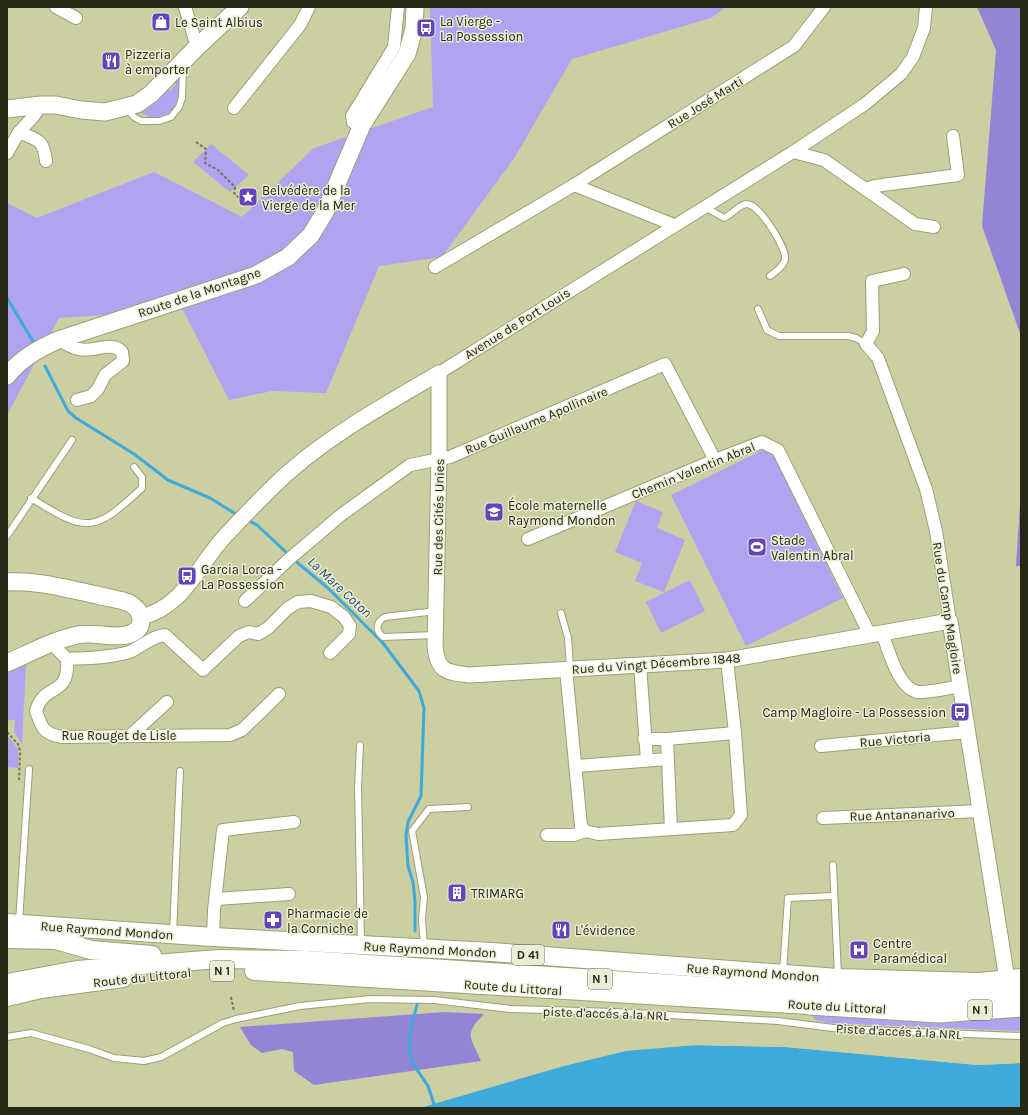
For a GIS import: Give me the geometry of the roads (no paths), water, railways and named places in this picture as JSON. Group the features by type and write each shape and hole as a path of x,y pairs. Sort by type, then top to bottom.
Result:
{"highway":[{"name":"Route du Littoral","path":"810,998 935,998 1017,984"},
{"name":"Route du Littoral","path":"810,998 939,1013 1021,1007"}],"main road":[{"path":"7,109 40,105 56,105 81,110 105,112 125,107 168,70 181,62 240,7"},
{"name":"Route de la Montagne","path":"7,376 14,367 36,350 58,340 256,275 288,257 298,249 315,230 325,212 362,125 407,54 414,29 415,7"},
{"path":"7,582 21,581 49,584 129,603 138,610 141,617 140,625 136,631 128,635 120,636 95,633 79,635 51,643 7,663"},
{"name":"Rue Raymond Mondon","path":"13,923 173,935 424,948 838,978 1017,984"},
{"path":"7,939 56,940 91,950 219,959"},
{"name":"Route du Littoral","path":"7,983 77,970 219,959 344,962 704,986 810,998"},
{"name":"Route du Littoral","path":"7,997 41,989 174,971 240,970 810,998"}],"street":[{"path":"56,7 76,18"},
{"path":"185,7 197,47"},
{"path":"234,108 300,25 309,7"},
{"path":"362,125 353,122 352,116 394,47 398,7"},
{"name":"Rue José Marti","path":"435,267 574,184 794,46 824,7"},
{"name":"Avenue de Port Louis","path":"141,617 161,610 185,590 226,534 251,508 291,471 336,437 793,152 865,104 901,74 913,57 924,28 926,7"},
{"path":"7,153 19,132 33,118 40,105"},
{"path":"19,132 40,142 44,147 46,161"},
{"path":"865,189 875,186 958,175 953,136"},
{"path":"793,152 824,160 915,224 934,227"},
{"path":"574,184 674,225"},
{"path":"866,344 873,331 872,281 904,274"},
{"path":"58,340 80,350 108,347 118,348 122,352 123,361 105,375 98,389 90,396 78,400"},
{"name":"Rue du Camp Magloire","path":"866,344 878,358 926,489 936,531 1006,972 1017,984"},
{"name":"Rue Guillaume Apollinaire","path":"245,601 288,560 341,515 410,465 457,454 665,364 714,460"},
{"name":"Rue des Cités Unies","path":"436,661 435,635 439,458 439,372"},
{"name":"Chemin Valentin Abral","path":"528,539 714,460 762,442 778,450 901,680 908,688 918,692 961,686"},
{"path":"51,643 66,659 115,655 144,645 158,635 165,635 203,670 239,636 249,632 258,634 268,628 288,608 298,602 311,601 338,611 350,626 349,634 330,653"},
{"name":"Rue du Vingt Décembre 1848","path":"436,661 445,670 469,675 727,660 950,622"},
{"name":"Rue Rouget de Lisle","path":"66,659 68,672 63,683 42,698 36,711 43,730 61,737 230,735 242,730 279,694"},
{"path":"548,836 574,836 585,831 598,834 733,825 738,821 741,815 735,733 727,660"},
{"path":"640,665 646,760"},
{"path":"568,669 577,766 580,820 585,831"},
{"path":"131,735 167,702"},
{"name":"Rue Victoria","path":"821,746 968,732"},
{"path":"644,738 667,739 735,733"},
{"path":"667,739 670,829"},
{"path":"577,766 668,759"},
{"name":"Rue Antananarivo","path":"823,818 981,811"},
{"path":"213,937 223,830 294,822"},
{"path":"216,899 289,894"}],"lane":[{"path":"125,107 134,117 141,120 159,121 171,117 179,108 182,98 184,69 181,62"},
{"path":"705,207 724,218 741,206 748,204 755,206 769,224 785,252 786,259 784,263 770,276"},
{"path":"758,309 767,330 779,336 848,336 856,338 866,344"},
{"path":"7,536 31,498 72,440"},
{"path":"31,498 76,523 98,522 116,513 142,488 142,477 134,466"},
{"path":"435,635 383,637 378,633 377,626 379,620 385,617 436,611"},
{"path":"561,613 568,638 568,669"},
{"path":"360,745 358,787 361,945"},
{"path":"13,923 29,769"},
{"path":"173,935 180,771"},
{"path":"424,948 422,920 424,897 412,831 428,810 468,807"},
{"path":"833,865 833,896 838,978"},
{"path":"783,974 788,898 833,896"},
{"name":"piste d'accés à la NRL","path":"7,1037 31,1033 114,1058 144,1061 161,1057 223,1023 236,1019 300,1006 370,998 434,1000 511,1009 615,1012 778,1021"},
{"name":"Piste d'accés à la NRL","path":"778,1021 841,1029 1006,1037 1021,1036"}],"water":[{"path":"697,1045 786,1047 977,1065 1021,1063 1021,1108 420,1108 564,1066 626,1051"}],"waterway":[{"name":"La Mare Coton","path":"7,298 34,343"},
{"name":"La Mare Coton","path":"45,366 68,411 76,418 134,454 168,480 210,498 239,516"},
{"name":"La Mare Coton","path":"246,519 257,525 289,555"},
{"name":"La Mare Coton","path":"293,559 329,589 383,643 419,691 424,708 421,796 408,822 406,835 408,866 413,882 415,901 415,931"},
{"name":"La Mare Coton","path":"418,1001 410,1032 409,1048 413,1064 428,1086 434,1104"}],"place":[{"name":"Le Saint Albius","path":"161,22"},
{"name":"La Vierge - La Possession","path":"426,28"},
{"name":"Pizzeria à emporter","path":"111,61"},
{"name":"Belvédère de la Vierge de la Mer","path":"248,197"},
{"name":"École maternelle Raymond Mondon","path":"494,512"},
{"name":"Stade Valentin Abral","path":"757,547"},
{"name":"Garcia Lorca - La Possession","path":"187,576"},
{"name":"Camp Magloire - La Possession","path":"960,712"},
{"name":"TRIMARG","path":"457,893"},
{"name":"Pharmacie de la Corniche","path":"273,920"},
{"name":"L'évidence","path":"561,930"},
{"name":"Centre Paramédical","path":"859,950"}]}
